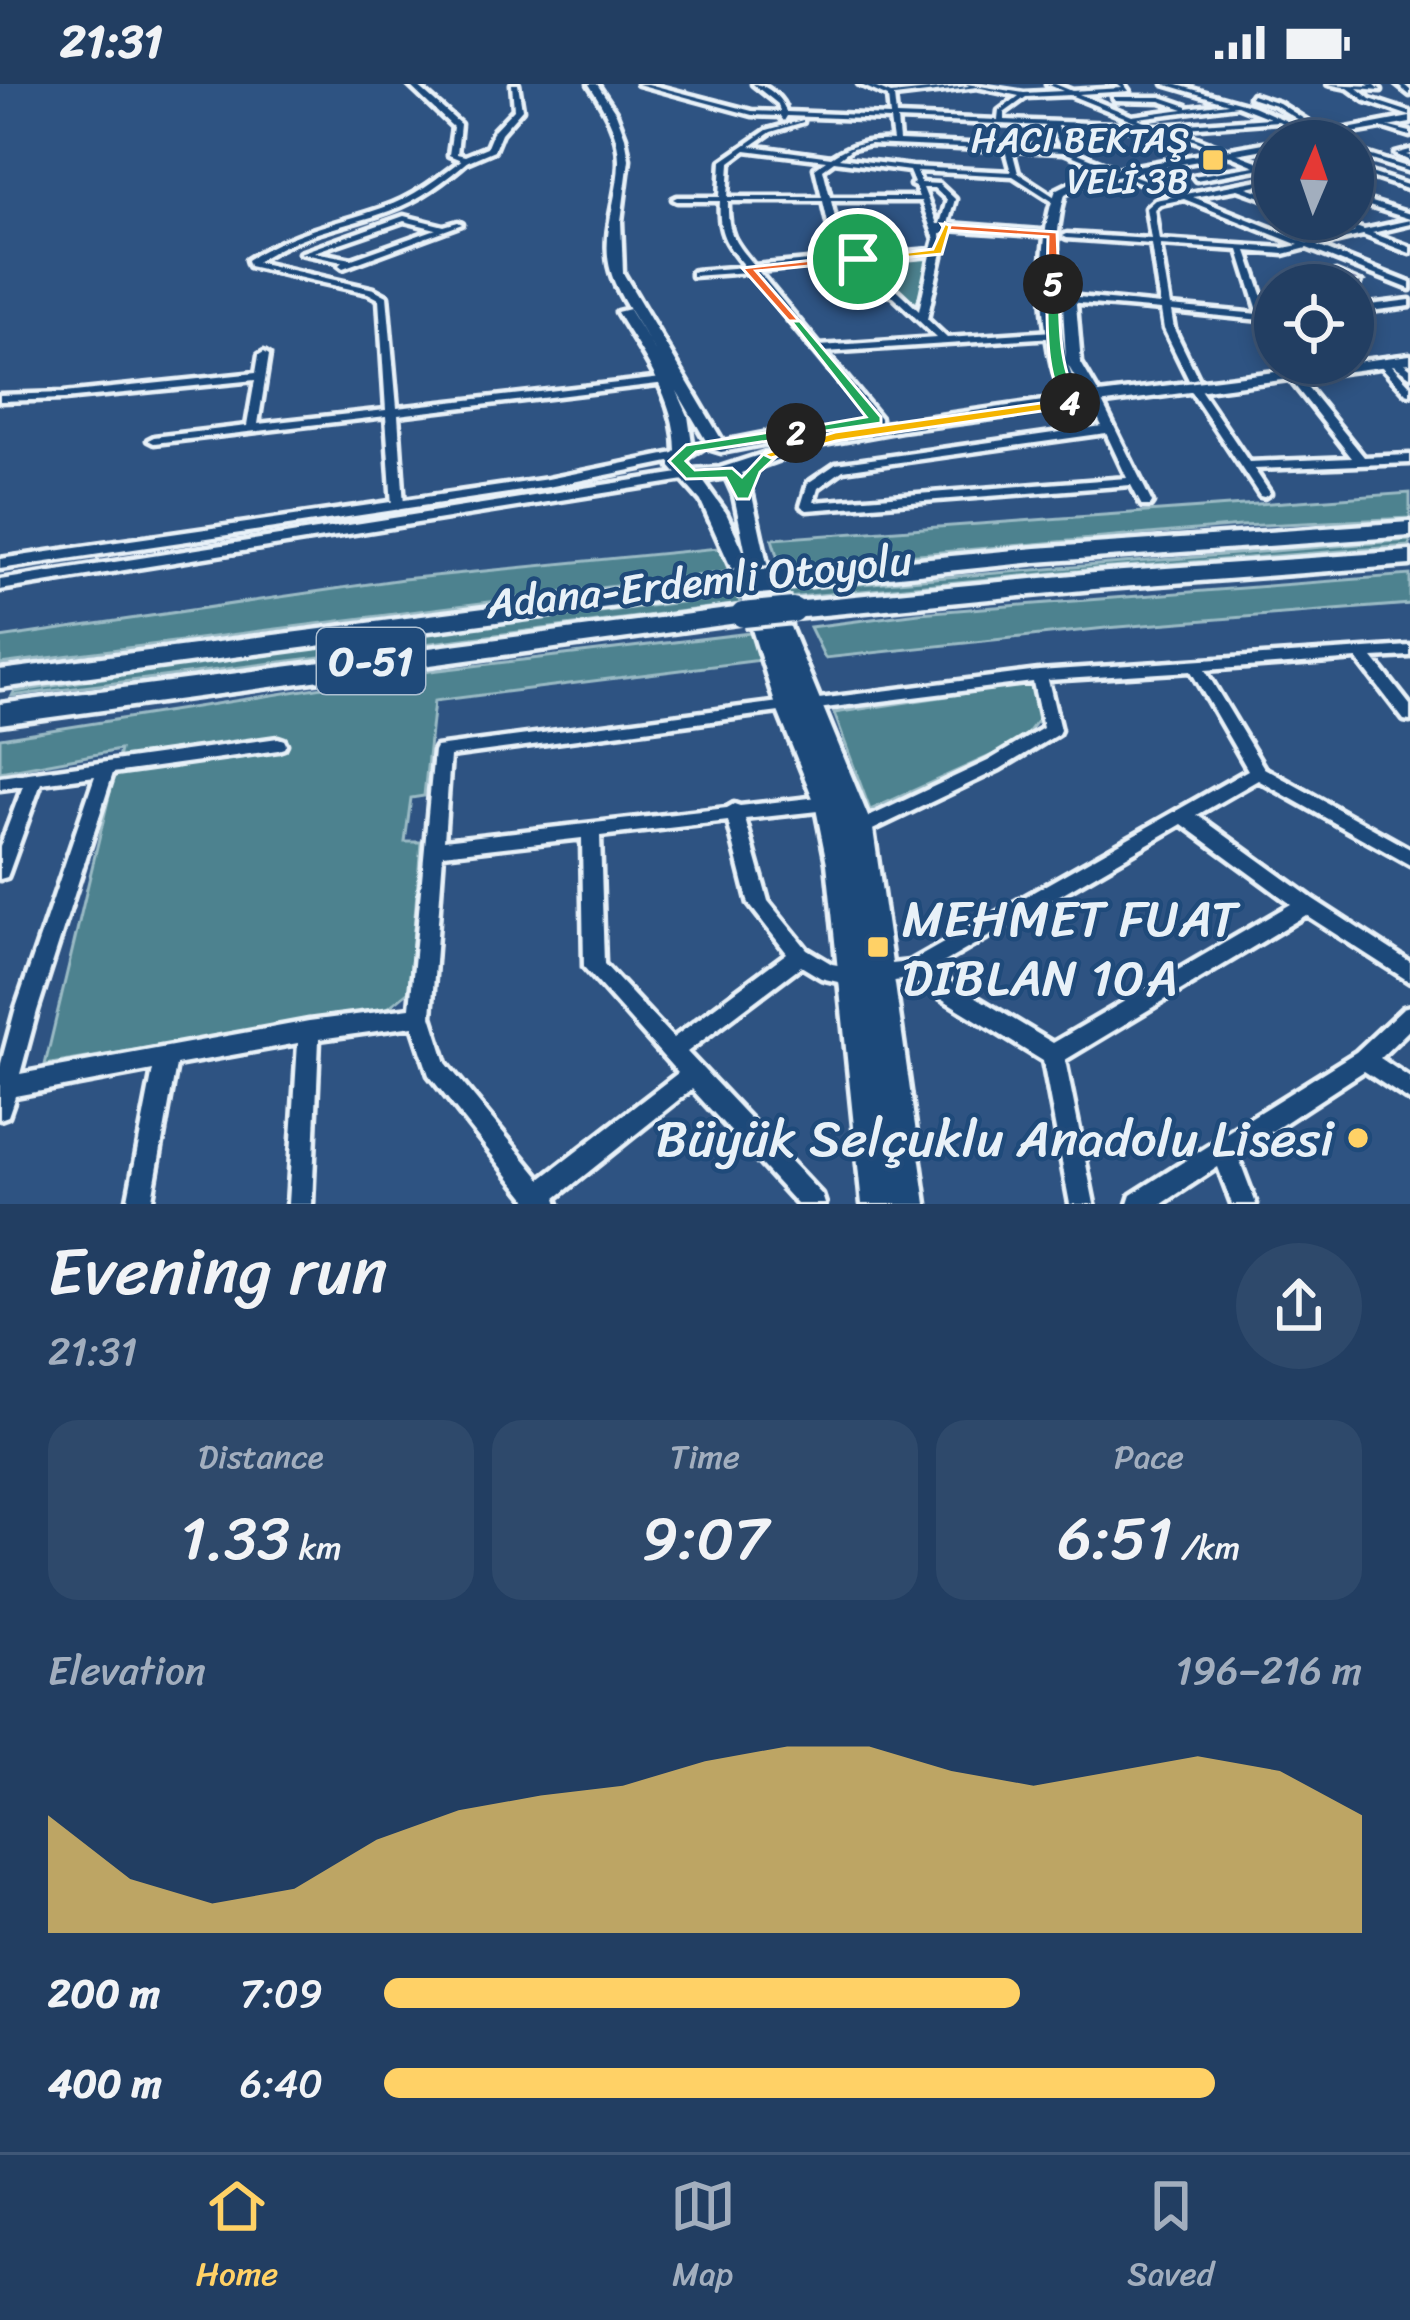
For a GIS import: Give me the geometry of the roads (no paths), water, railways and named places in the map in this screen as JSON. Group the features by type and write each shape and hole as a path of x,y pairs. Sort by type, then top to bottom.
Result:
{"highway":[{"name":"Adana-Erdemli Otoyolu","path":"0,715 1036,555 1410,529"},
{"name":"Adana-Erdemli Otoyolu","path":"0,679 761,598 1410,558"}],"main road":[{"path":"589,84 614,148 603,265 686,435 679,467 692,475 727,530 761,598 798,705 868,976 909,1204"},
{"path":"589,84 617,121 626,148 614,255 617,273 719,446 737,454 761,598"},
{"path":"1374,128 1410,119"},
{"path":"1081,397 1055,201 1066,186 1254,150"},
{"path":"1081,397 1054,334 1060,235 1070,193 1122,173"},
{"path":"1374,353 1410,349"},
{"path":"681,454 876,420 1254,372"},
{"path":"692,475 736,468 835,436 1081,397"},
{"path":"707,427 717,434 753,441"},
{"path":"743,495 752,470 770,454"},
{"path":"798,705 860,830 879,1204"}],"street":[{"path":"411,84 457,126 453,155 466,159"},
{"path":"398,506 388,412 384,298 371,290 251,260 307,232 388,208 427,190 466,159 491,148 497,132 518,110 515,84"},
{"path":"641,84 785,120 891,118 1160,128 1280,119"},
{"path":"756,84 781,103 785,120"},
{"path":"862,84 890,96 971,86 1024,95 1101,87 1127,90 1120,84"},
{"path":"1050,84 1254,163"},
{"path":"1168,84 1280,119"},
{"path":"1331,84 1379,89 1370,84"},
{"path":"1399,84 1410,93"},
{"path":"1349,87 1410,119"},
{"path":"1001,122 1001,112 1024,95"},
{"path":"890,96 896,142"},
{"path":"1252,96 1302,120"},
{"path":"1015,101 1161,99 1192,110"},
{"path":"1063,113 1069,118 1133,118 1239,103"},
{"path":"1206,108 1241,122"},
{"path":"729,109 769,131"},
{"path":"785,120 726,161 724,224 747,268 876,420"},
{"path":"1053,124 1065,150"},
{"path":"1383,126 1410,134"},
{"path":"944,340 835,236 819,168 858,144 1065,150 1410,286"},
{"path":"1007,146 1015,174"},
{"path":"747,148 912,169 1015,174 1055,201"},
{"path":"1374,159 1410,170"},
{"path":"1196,178 1254,167"},
{"path":"912,169 921,200 939,226"},
{"path":"1374,175 1410,188"},
{"path":"1254,181 1150,208 1177,350 1264,493"},
{"path":"915,185 936,186 951,199 939,226 938,252 922,320"},
{"path":"1237,186 1254,192"},
{"path":"677,200 921,200"},
{"path":"1374,206 1410,220"},
{"path":"349,261 304,253 404,218 441,228"},
{"path":"1374,230 1410,220"},
{"path":"318,277 349,261 458,224"},
{"path":"939,226 1284,251 1333,240"},
{"path":"1374,237 1410,250"},
{"path":"1243,248 1254,276"},
{"path":"695,274 938,252"},
{"path":"1068,299 1254,315"},
{"path":"1374,307 1410,303"},
{"path":"817,349 1054,334"},
{"path":"252,428 264,355"},
{"path":"1396,362 1410,373"},
{"path":"1396,362 1410,391"},
{"path":"0,398 260,376"},
{"path":"154,440 662,381"},
{"path":"1303,384 1361,461"},
{"path":"1081,397 1109,429 1146,503"},
{"path":"1109,429 840,466 812,486 807,506 1133,481"},
{"path":"0,564 398,506 681,454"},
{"path":"1247,466 1410,459"},
{"path":"0,584 692,475"},
{"path":"646,482 708,497"},
{"path":"691,1076 543,1200 437,1068 420,1016 442,751 1039,676 1410,651"},
{"path":"1361,654 1410,716"},
{"path":"1195,665 1258,772 1410,858"},
{"path":"860,830 1012,756 1052,730 1039,676"},
{"path":"0,783 278,744"},
{"path":"106,768 2,1094 167,1056 420,1016"},
{"path":"734,812 759,904 800,955 827,972 868,976 913,970 1258,772"},
{"path":"2,859 34,779"},
{"path":"437,848 827,803"},
{"path":"1182,814 1306,905 1410,973"},
{"path":"591,830 594,967 813,1204"},
{"path":"1053,1054 1306,905"},
{"path":"672,1051 800,955"},
{"path":"913,970 1053,1054 1082,1204"},
{"path":"1140,1204 1364,1059 1410,1015"},
{"path":"300,1204 309,1030"},
{"path":"139,1204 167,1056"},
{"path":"1364,1059 1410,1091"},
{"path":"1223,1148 1244,1204"}],"place":[{"name":"HACI BEKTAŞ VELİ 3B","path":"1213,160"},
{"name":"MEHMET FUAT DIBLAN 10A","path":"878,947"},
{"name":"Büyük Selçuklu Anadolu Lisesi","path":"1358,1138"}]}
